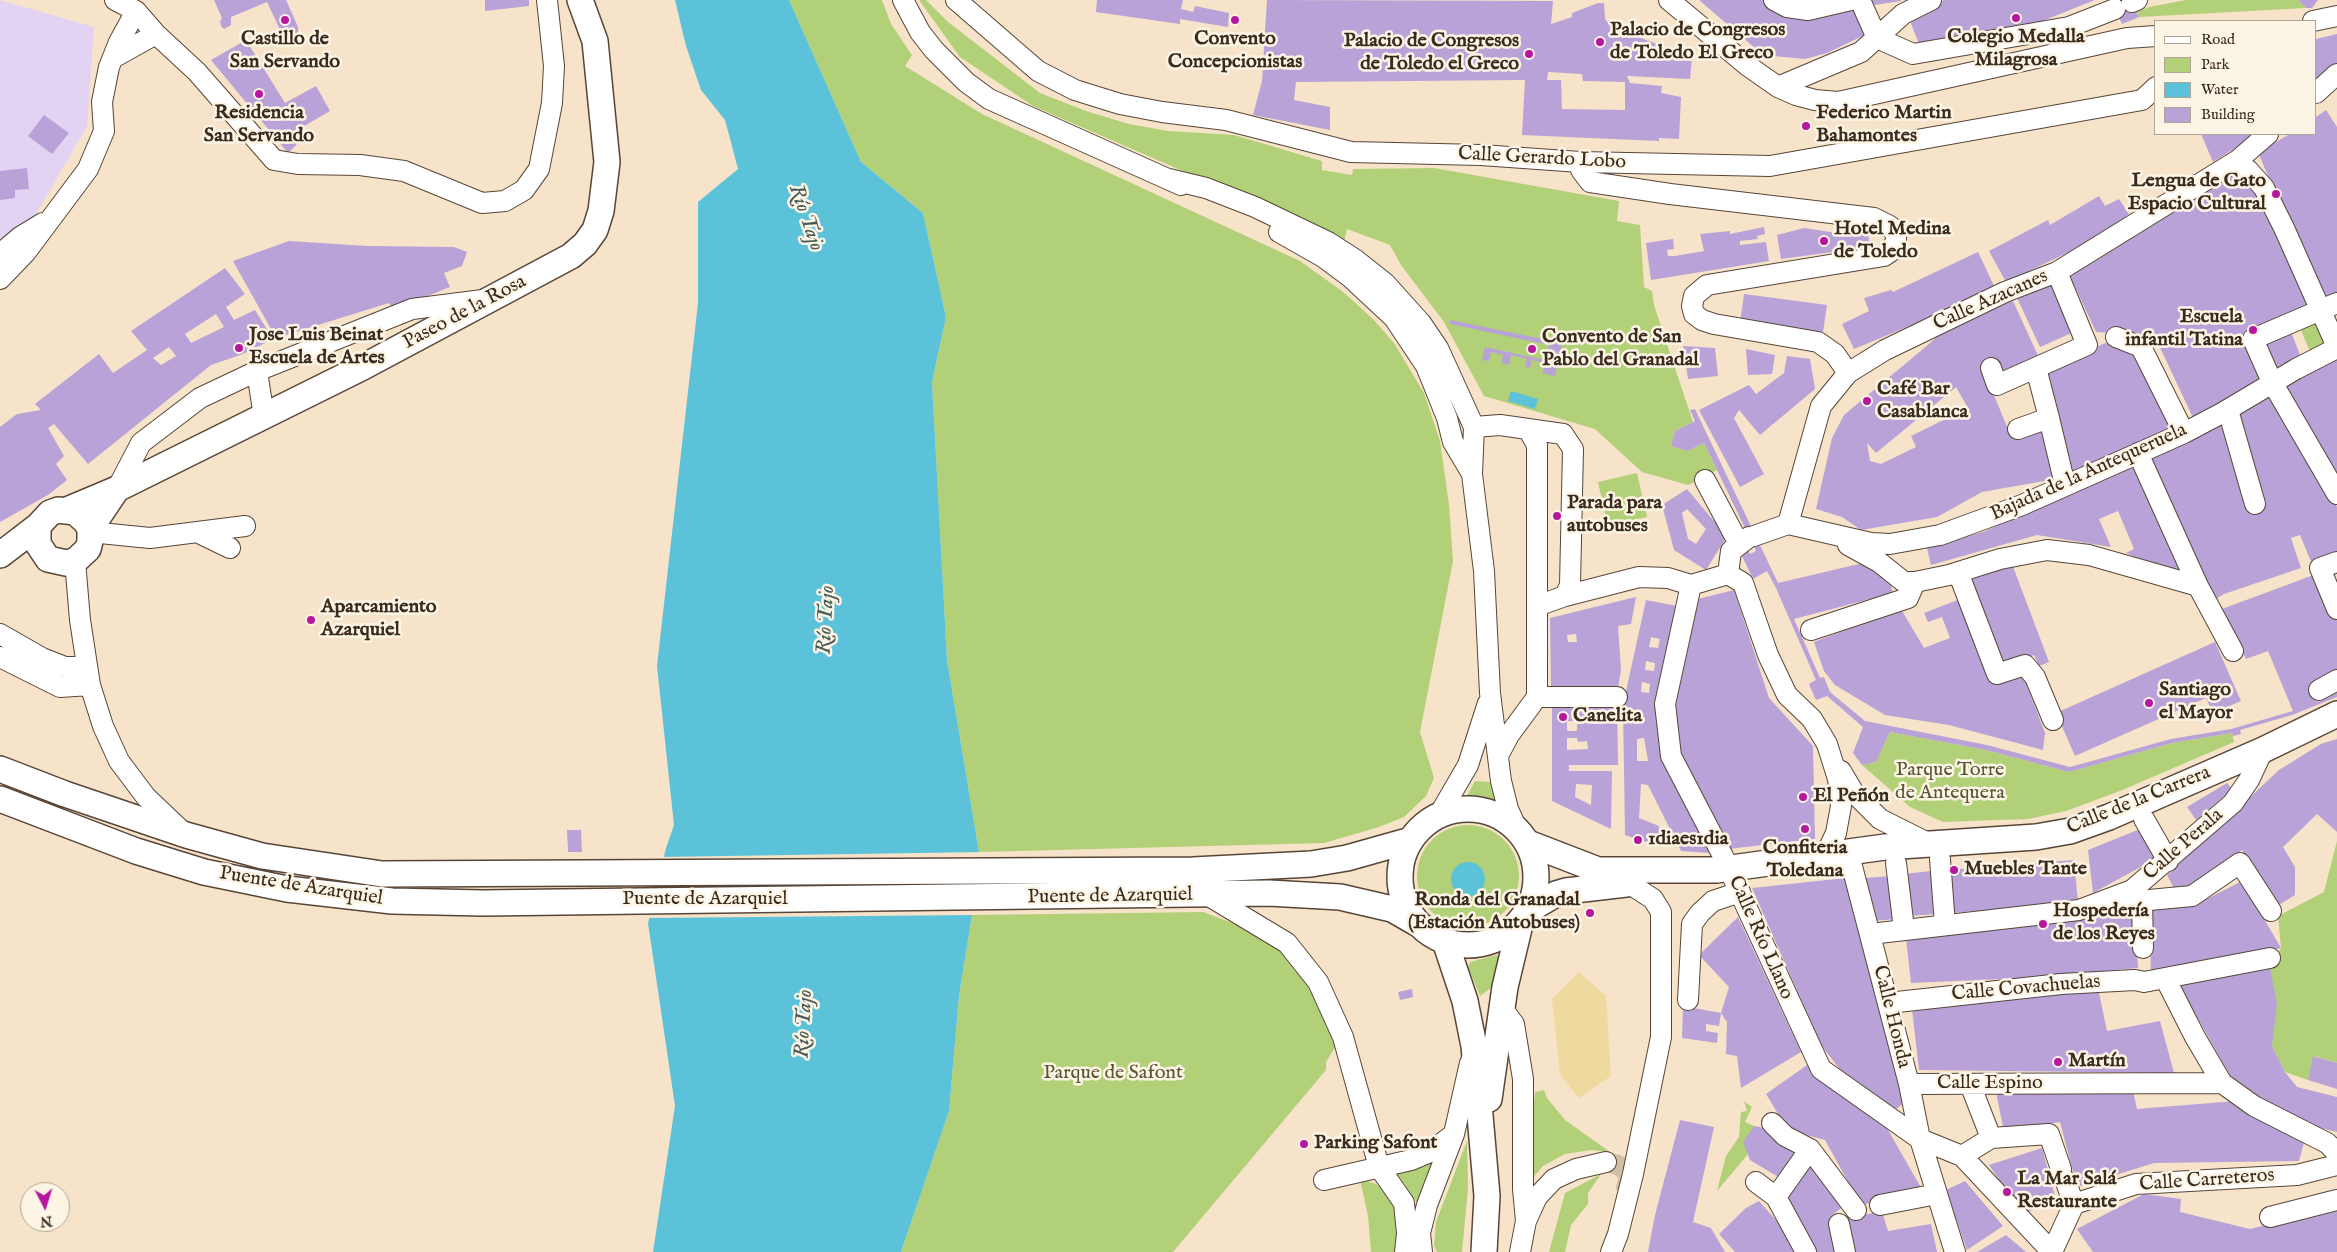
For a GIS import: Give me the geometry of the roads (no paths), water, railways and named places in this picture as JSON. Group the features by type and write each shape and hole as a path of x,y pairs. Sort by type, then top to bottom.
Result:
{"main road":[{"name":"Paseo de la Rosa","path":"1,554 38,526 50,513 67,510 117,489 264,417 490,300 571,256 585,244 595,230 601,210 607,162 595,41 580,0"},
{"path":"86,543 117,489"},
{"path":"67,510 82,516 86,543"},
{"path":"38,526 38,544 48,559"},
{"name":"Paseo de la Rosa","path":"1,554 66,563 86,543"},
{"name":"Calle de la Carrera","path":"1723,870 1837,853 1935,851 2070,831 2136,806 2263,750 2337,714"},
{"name":"Puente de Azarquiel","path":"0,769 65,794 186,835 262,856 382,874 1193,870 1311,864 1347,858 1410,840"},
{"name":"Puente de Azarquiel","path":"0,799 136,851 204,872 287,889 392,901 483,903 1269,894 1340,897 1392,909 1420,925"},
{"path":"1459,809 1480,809 1500,816 1522,836 1598,870 1723,870 1656,885 1630,884 1566,891 1556,894 1524,915 1506,934 1487,942 1466,945 1445,941 1420,925 1406,906 1400,884 1402,861 1410,840 1423,826 1439,815 1459,809"},
{"path":"1483,1149 1502,1008 1512,954 1524,915 1534,895 1536,877 1534,860 1522,836"},
{"path":"1445,941 1465,1001 1474,1046 1487,1196 1484,1252"}],"street":[{"path":"115,0 136,11 156,34 197,72 274,160 298,164 360,165 404,171 482,203 504,201 524,190 539,170 552,103 554,66 547,0"},
{"path":"903,0 920,32 934,50 966,82 989,99 1169,179 1199,196 1258,221 1316,253 1350,277 1387,311 1413,344 1426,366 1447,418 1453,442 1472,474"},
{"name":"Calle Gerardo Lobo","path":"956,0 1038,71 1075,90 1120,104 1162,112 1226,120 1351,152 1481,155 1580,162 1770,166 2142,100 2154,90"},
{"path":"1669,0 1748,66 1778,86 1796,95 1815,100 1838,102 2127,38 2154,36"},
{"path":"1774,0 1787,7 1808,10 1852,0"},
{"path":"1860,0 1877,38 1913,54 2069,27 2128,4"},
{"path":"1778,86 1861,52 1903,14 1931,0"},
{"path":"0,279 26,252 88,169 104,131 103,94 113,58 119,42 136,11"},
{"path":"2317,20 2337,16"},
{"path":"113,58 156,34"},
{"path":"2317,92 2337,74"},
{"name":"Calle Azacanes","path":"1788,524 1822,406 1848,373 1885,350 2005,292 2057,272 2238,160 2267,135"},
{"path":"1580,162 1581,170 1590,182 1670,194 1874,218 1890,226 1896,235 1896,242 1890,252 1884,256 1707,285 1694,296 1692,306 1694,314 1702,320 1714,324 1818,342 1835,354 1848,373"},
{"path":"2248,170 2264,188 2328,307 2337,347"},
{"path":"1169,179 1206,188 1293,224 1349,256 1385,283 1421,322 1438,348 1474,427 1472,474 1484,571 1490,693 1501,781 1508,808 1522,836"},
{"path":"0,254 20,237 53,216"},
{"path":"1991,368 1997,385 2087,346 2057,272"},
{"path":"117,489 141,443 200,398 257,372 412,309 490,300"},
{"path":"2328,307 2253,339 2272,382 2337,494"},
{"path":"2116,337 2141,347 2184,433"},
{"name":"Bajada de la Antequeruela","path":"1788,524 1870,543 1890,544 1940,535 1998,514 2184,433 2228,410 2272,382 2337,347"},
{"path":"2036,368 2066,485"},
{"path":"257,372 264,417"},
{"path":"2228,410 2255,504"},
{"path":"2018,429 2049,418"},
{"path":"1474,427 1495,425 1563,434 1573,449 1570,585 1565,596"},
{"path":"1499,754 1509,735 1537,697 1537,444 1528,430"},
{"path":"2138,453 2198,586 2233,651"},
{"path":"1705,480 1748,539"},
{"path":"1728,574 1731,552 1748,539 1788,524"},
{"path":"186,835 146,796 119,761 103,726 88,676 80,620 86,543 132,537 163,537 245,526"},
{"path":"1824,532 1879,562 1904,582 1915,582 1958,572 2000,559 2047,550 2089,554 2198,586"},
{"path":"199,533 230,548"},
{"path":"2329,565 2337,609"},
{"path":"1958,572 1997,674 2025,665 2035,677 2053,720"},
{"path":"1537,606 1565,596 1639,577 1668,578 1691,585 1728,574 1743,582 1778,680 1787,695 1819,729 1832,756 1854,793 1880,819 1935,851 1945,925"},
{"path":"1811,630 1908,598 1915,582"},
{"name":"Calle Río Llano","path":"1691,585 1665,704 1671,756 1723,870 1740,892 1821,1069 1920,1139"},
{"path":"0,634 42,658 88,676"},
{"path":"0,657 60,687 88,676"},
{"path":"2319,690 2337,680"},
{"path":"1439,815 1456,789 1468,765 1482,726 1490,693"},
{"path":"1537,697 1618,697"},
{"name":"Calle Perala","path":"2079,910 2132,890 2161,867 2233,803 2249,780 2263,750"},
{"path":"1832,756 1840,785 1841,806 1836,833 1837,853"},
{"path":"2144,820 2173,897"},
{"name":"Calle Honda","path":"1837,853 1870,934 1909,1084 1920,1139 1955,1252"},
{"path":"1896,863 1904,929"},
{"name":"Calle Perala","path":"1870,934 2079,910 2142,899 2192,896 2240,863 2271,911"},
{"path":"1611,1252 1618,1234 1633,1174 1661,1037 1661,912 1652,899 1630,884"},
{"path":"1688,1000 1692,924 1700,913 1713,901 1740,892"},
{"path":"1209,896 1287,942 1318,982 1343,1037 1379,1167 1404,1203 1407,1233 1405,1252"},
{"path":"2142,899 2143,948"},
{"name":"Calle Covachuelas","path":"1888,1003 2061,984 2136,980 2144,982 2270,958"},
{"path":"2165,978 2195,1037 2222,1083 2254,1106 2327,1143 2337,1153"},
{"path":"1502,1008 1514,1024 1523,1079 1522,1189 1526,1221"},
{"path":"1422,1252 1420,1234 1427,1205 1454,1134 1474,1046"},
{"name":"Calle Espino","path":"1909,1084 2222,1083"},
{"path":"1970,1084 1991,1138"},
{"path":"1772,1123 1785,1136 1810,1149 1856,1210"},
{"path":"1324,1180 1420,1157 1441,1145 1454,1134"},
{"path":"1920,1139 1962,1156 2052,1252 2074,1204 2049,1134 1991,1138 1962,1156"},
{"path":"1776,1197 1810,1149"},
{"path":"1520,1252 1526,1221 1537,1197 1554,1179 1576,1168 1606,1162"},
{"name":"Calle Carreteros","path":"2074,1204 2136,1184 2297,1175 2337,1165"},
{"path":"1756,1182 1776,1197 1806,1252"},
{"path":"1880,1205 1937,1194"},
{"path":"2270,1217 2337,1200"},
{"path":"1839,1224 1844,1252"}],"water":[{"name":"Río Tajo","path":"675,0 789,0 861,162 923,213 946,317 932,382 947,660 979,852 972,915 959,996 949,1111 901,1252 653,1252 675,1106 648,923 666,848 674,825 657,666 698,303 698,202 738,169 725,120 701,90 686,46"},
{"path":"1511,391 1538,399 1535,409 1508,401"},
{"path":"1468,862 1480,867 1485,879 1480,891 1468,896 1456,891 1451,879 1456,867"}],"tunnel":[{"path":"1606,1162 1618,1165 1630,1174 1625,1192"}],"place":[{"name":"Colegio Medalla Milagrosa","path":"2016,18"},
{"name":"Castillo de San Servando","path":"285,20"},
{"name":"Convento Concepcionistas","path":"1235,20"},
{"name":"Palacio de Congresos de Toledo El Greco","path":"1600,42"},
{"name":"Palacio de Congresos de Toledo el Greco","path":"1529,54"},
{"name":"Residencia San Servando","path":"259,94"},
{"name":"Federico Martin Bahamontes","path":"1806,126"},
{"name":"Lengua de Gato Espacio Cultural","path":"2276,194"},
{"name":"Hotel Medina de Toledo","path":"1824,241"},
{"name":"Escuela infantil Tatina","path":"2253,330"},
{"name":"Jose Luis Beinat Escuela de Artes","path":"239,348"},
{"name":"Convento de San Pablo del Granadal","path":"1532,349"},
{"name":"Café Bar Casablanca","path":"1867,401"},
{"name":"Parada para autobuses","path":"1557,516"},
{"name":"Aparcamiento Azarquiel","path":"311,620"},
{"name":"Santiago el Mayor","path":"2149,703"},
{"name":"Canelita","path":"1563,717"},
{"name":"El Peñón","path":"1803,797"},
{"name":"Confiteria Toledana","path":"1805,829"},
{"name":"1diaes1dia","path":"1638,840"},
{"name":"Muebles Tante","path":"1954,870"},
{"name":"Ronda del Granadal (Estación Autobuses)","path":"1590,913"},
{"name":"Hospedería de los Reyes","path":"2043,924"},
{"name":"Martín","path":"2058,1062"},
{"name":"Parking Safont","path":"1304,1144"},
{"name":"La Mar Salá Restaurante","path":"2007,1192"}],"park label":[{"name":"Parque Torre de Antequera","path":"1950,782"},
{"name":"Parque de Safont","path":"1113,1074"}]}
